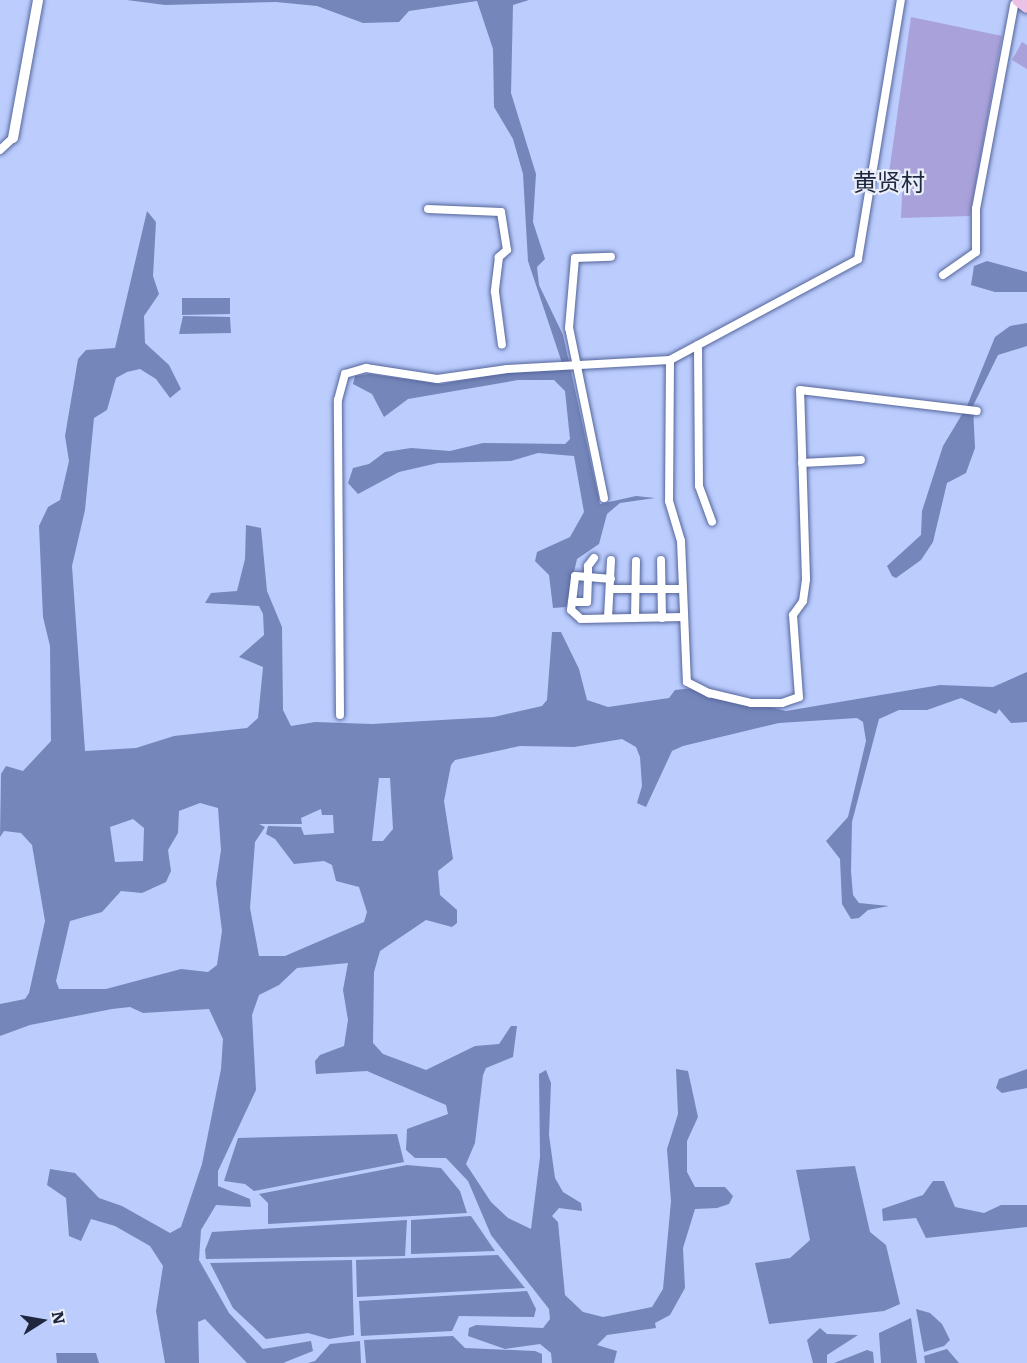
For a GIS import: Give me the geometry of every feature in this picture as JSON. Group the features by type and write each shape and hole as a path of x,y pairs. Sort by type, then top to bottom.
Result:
{"main road":[{"path":"1016,3 1027,7"}],"street":[{"path":"0,150 13,138 38,0"},
{"path":"340,715 338,400 345,374 366,368 437,379 561,366 670,360 858,259 901,0"},
{"path":"943,275 976,252 976,209 1016,3"},
{"path":"428,209 501,212 507,250 499,257 495,292 502,345"},
{"path":"604,498 573,366 569,328 575,258 611,257"},
{"path":"698,345 699,486 712,522"},
{"path":"670,360 669,501 681,542 687,682 709,693 751,703 798,699 801,684 793,615 803,601 806,579 800,390 975,411"},
{"path":"802,463 861,460"},
{"path":"572,602 587,602 588,577 594,558"},
{"path":"608,618 611,560"},
{"path":"661,560 662,618"},
{"path":"635,618 636,561"},
{"path":"610,579 575,576 571,610 581,619 684,617"},
{"path":"610,589 683,589"}],"water":[{"path":"127,0 529,0 513,5 511,93 536,174 533,222 545,259 537,267 539,285 563,335 600,504 636,496 655,498 620,503 607,514 599,544 577,559 566,607 553,608 549,575 535,561 537,552 570,537 584,512 574,456 538,453 511,461 438,463 399,472 358,494 348,483 353,468 369,464 385,452 411,448 450,451 483,443 565,444 570,439 565,391 554,380 518,380 408,399 384,417 372,394 353,384 355,376 370,374 441,384 562,363 528,261 523,174 513,139 494,107 493,49 477,1 409,11 399,22 363,23 317,6 276,2 165,5"},
{"path":"147,211 156,222 153,276 159,294 144,316 145,343 169,365 181,389 170,398 156,379 140,369 127,372 116,378 107,410 94,418 85,510 72,566 85,751 136,748 174,736 247,728 258,718 263,667 239,657 264,635 263,614 259,606 205,603 211,593 237,591 245,559 246,525 261,528 267,591 282,627 283,710 291,726 315,722 372,724 494,717 542,706 547,700 552,632 561,632 579,669 587,700 608,707 669,698 675,690 693,688 786,711 940,685 993,687 1027,672 1027,722 1011,723 999,709 996,714 961,698 927,710 899,710 879,719 852,822 851,871 853,895 859,903 889,906 868,910 859,918 851,919 842,904 840,859 826,841 848,817 866,741 863,722 857,718 779,723 683,746 672,751 646,807 637,803 642,786 640,757 636,747 622,739 574,747 520,746 455,760 451,765 444,801 453,859 438,871 440,895 457,910 457,923 452,927 426,920 380,951 374,972 373,1043 383,1054 426,1070 475,1046 499,1044 511,1026 517,1026 513,1057 486,1068 483,1075 475,1143 466,1164 491,1202 508,1218 531,1229 540,1157 539,1074 546,1070 551,1083 549,1135 555,1178 563,1192 581,1203 582,1211 559,1208 552,1216 558,1222 565,1295 583,1312 603,1317 652,1307 663,1289 671,1201 667,1149 678,1114 676,1069 688,1071 698,1117 687,1141 687,1172 695,1187 725,1187 733,1196 729,1204 717,1208 695,1209 683,1248 685,1288 670,1315 655,1323 656,1328 607,1335 597,1345 617,1351 614,1363 552,1363 551,1353 540,1344 505,1349 468,1336 469,1328 476,1325 543,1328 550,1319 549,1309 491,1235 468,1181 446,1158 415,1158 406,1150 407,1129 448,1114 446,1105 367,1071 316,1074 315,1061 320,1055 344,1046 348,1020 343,990 348,963 297,968 279,985 259,995 252,1015 256,1090 218,1171 218,1186 250,1199 251,1207 216,1205 201,1230 199,1260 229,1313 263,1349 311,1341 313,1351 283,1363 247,1363 205,1319 198,1322 199,1363 165,1363 156,1311 163,1266 150,1246 115,1226 91,1219 81,1241 69,1236 66,1198 47,1185 50,1169 75,1173 99,1198 122,1206 170,1233 181,1227 202,1164 221,1069 223,1039 209,1009 143,1013 130,1007 30,1025 0,1036 0,1004 25,999 29,993 45,921 32,845 21,833 4,831 0,837 1,774 6,766 23,771 51,741 50,646 43,617 39,526 48,507 60,500 69,461 65,436 78,359 86,350 115,348","holes":["379,778 390,778 393,829 383,841 372,841","200,803 218,808 221,850 216,883 222,931 217,965 208,972 181,969 106,989 59,989 56,981 70,921 102,912 121,891 142,893 166,882 171,871 168,850 178,833 179,811","321,809 322,815 333,815 334,833 304,835 301,827 268,826 266,834 275,839 294,864 324,861 332,865 336,881 359,887 367,912 364,922 285,956 259,956 250,908 255,842 265,827 259,824 302,824 301,818","133,819 144,828 143,861 115,862 110,827"]},
{"path":"987,261 1027,272 1027,292 995,292 971,285 974,266"},
{"path":"182,298 230,298 230,314 182,315"},
{"path":"183,316 230,317 231,333 179,334"},
{"path":"1027,323 1027,346 998,355 973,406 975,448 966,473 947,483 933,542 921,560 896,578 892,576 887,566 921,535 922,511 943,446 967,406 995,337 1010,326"},
{"path":"1027,1069 1027,1088 1002,1093 996,1088 999,1079"},
{"path":"397,1134 404,1162 254,1191 245,1184 224,1181 238,1138"},
{"path":"407,1165 441,1168 460,1191 467,1213 268,1224 268,1203 259,1194"},
{"path":"855,1166 870,1232 886,1245 900,1304 884,1311 769,1324 755,1263 790,1258 810,1240 796,1170"},
{"path":"933,1181 944,1181 955,1207 984,1213 1001,1205 1027,1205 1027,1227 926,1238 916,1218 883,1221 882,1209 923,1195"},
{"path":"471,1216 495,1251 411,1254 411,1220"},
{"path":"407,1220 405,1256 206,1259 205,1250 212,1232"},
{"path":"498,1255 525,1288 357,1297 356,1260"},
{"path":"352,1260 354,1335 329,1339 308,1333 266,1339 233,1308 210,1263"},
{"path":"527,1291 536,1309 534,1317 459,1316 452,1331 361,1336 359,1301"},
{"path":"916,1309 930,1313 942,1324 950,1340 944,1346 924,1352"},
{"path":"911,1318 917,1363 881,1363 879,1333"},
{"path":"820,1328 827,1334 858,1335 827,1355 827,1363 813,1363 807,1340"},
{"path":"453,1336 465,1348 535,1351 542,1354 542,1363 366,1363 364,1340"},
{"path":"360,1341 361,1363 308,1363 315,1361 330,1344"},
{"path":"947,1349 959,1363 925,1363 924,1356"},
{"path":"867,1350 873,1352 874,1363 834,1363"},
{"path":"56,1353 96,1353 99,1363 57,1363"}],"building":[{"path":"911,17 1002,36 970,216 901,218 903,174 889,173"},
{"path":"1022,42 1027,45 1027,69 1012,60"}],"district":[{"name":"黄贤村","path":"889,181"}]}
